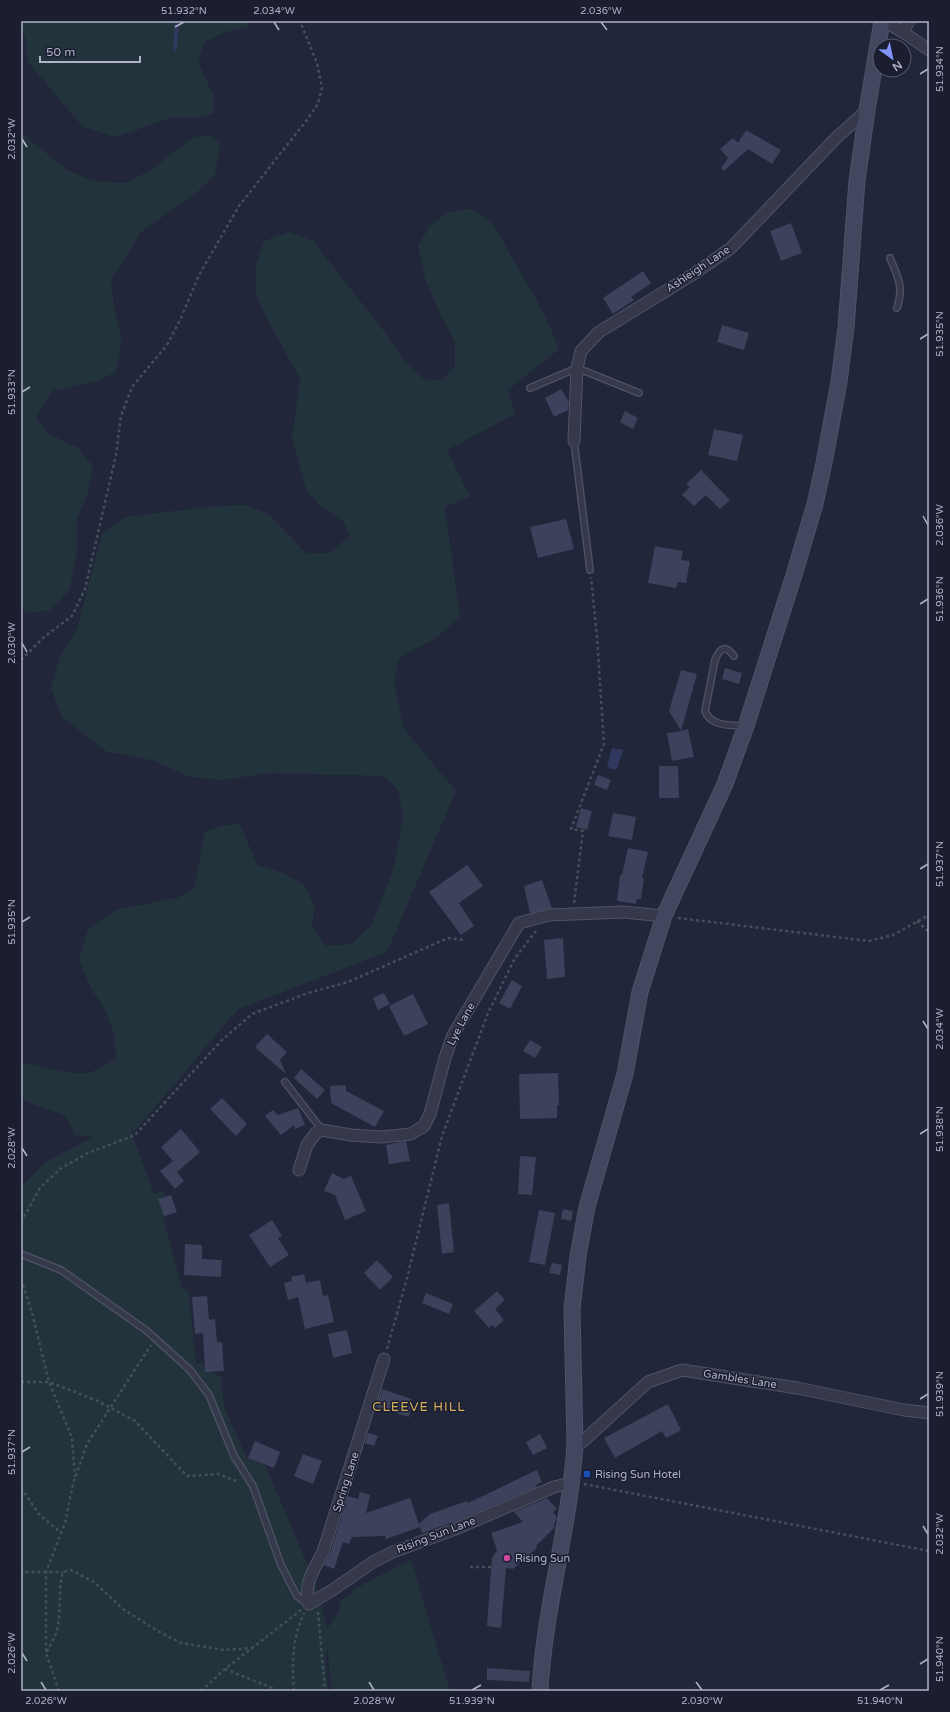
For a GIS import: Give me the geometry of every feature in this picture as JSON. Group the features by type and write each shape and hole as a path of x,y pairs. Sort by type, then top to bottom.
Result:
{"main road":[{"path":"540,1691 542,1656 571,1484 575,1444 572,1309 578,1256 591,1190 625,1074 640,992 664,916 725,784 746,726 815,504 839,382 846,328 857,181 867,110 883,21"}],"street":[{"path":"883,21 903,32 929,50"},
{"path":"903,32 908,21"},
{"name":"Ashleigh Lane","path":"574,441 577,368 581,351 599,332 695,273 731,248 836,139 867,110"},
{"name":"Lye Lane","path":"322,1130 351,1135 381,1137 411,1134 424,1126 430,1114 445,1058 453,1035 519,923 549,915 622,912 664,916"},
{"path":"299,1170 307,1145 316,1133 322,1130"},
{"name":"Spring Lane","path":"313,1602 306,1594 309,1579 323,1552 384,1359"},
{"name":"Gambles Lane","path":"575,1444 581,1443 648,1382 682,1370 797,1388 904,1410 929,1413"},
{"name":"Rising Sun Lane","path":"313,1602 373,1562 393,1552 452,1530 554,1487 571,1484"}],"lane":[{"path":"890,258 899,278 901,289 897,308"},
{"path":"530,388 577,368 639,394"},
{"path":"574,441 590,570"},
{"path":"734,656 725,648 721,649 718,654 715,660 705,711 710,719 715,723 746,726"},
{"path":"285,1082 322,1130"},
{"path":"21,1254 61,1270 155,1339 190,1370 209,1395 234,1456 253,1486 281,1565 297,1596 313,1602"}],"path":[{"path":"21,660 44,637 72,616 85,589 116,455 122,416 132,387 167,345 181,318 199,275 239,206 318,104 322,88 317,63 300,21"},
{"path":"573,914 583,831 571,829 604,744 597,637 590,570"},
{"path":"384,1359 407,1278 442,1136 488,1013 515,958 549,915"},
{"path":"686,920 869,942 893,935 929,915"},
{"path":"917,921 929,932"},
{"path":"21,1222 40,1188 60,1169 88,1153 135,1135 221,1041 252,1014 308,993 348,982 448,938 464,940"},
{"path":"21,1279 32,1313 49,1382 72,1438 75,1480"},
{"path":"59,1691 46,1653 46,1572 65,1523 75,1480 87,1444 155,1339"},
{"path":"21,1382 49,1382 98,1400 135,1421 186,1476 218,1474 253,1486"},
{"path":"571,1484 587,1484 929,1551"},
{"path":"21,1488 39,1514 61,1533"},
{"path":"470,1567 491,1567"},
{"path":"21,1569 24,1572 63,1572 71,1570 94,1582 123,1609 156,1630 181,1643 224,1650 253,1648"},
{"path":"46,1653 56,1634 58,1625 60,1584 63,1572"},
{"path":"202,1691 224,1670 313,1602"},
{"path":"294,1691 292,1657 298,1625 313,1602"},
{"path":"313,1602 325,1691"},
{"path":"224,1670 272,1688 275,1691"}],"shaded area":[{"path":"21,21 251,21 247,27 225,32 204,43 198,62 213,95 214,113 194,118 173,117 116,137 83,127 28,62 25,37 21,29"},
{"path":"21,133 66,169 92,181 124,183 150,171 194,137 211,135 220,143 215,175 196,193 141,232 111,280 114,306 122,339 116,372 98,381 52,391 36,418 48,434 77,447 93,466 88,493 77,519 77,550 70,589 50,611 29,612 21,609"},
{"path":"471,209 492,222 545,315 559,349 508,390 515,414 447,450 470,497 445,507 460,617 436,638 399,658 394,681 404,729 456,791 387,952 238,1009 134,1132 130,1129 154,1194 163,1191 171,1214 163,1218 182,1288 191,1294 189,1294 196,1364 203,1363 204,1368 221,1377 224,1406 246,1457 265,1465 315,1582 327,1629 341,1608 339,1602 357,1588 411,1559 449,1688 471,1691 332,1691 327,1647 326,1662 328,1691 21,1691 21,1187 46,1162 93,1137 75,1135 66,1116 28,1102 21,1097 21,1062 67,1072 84,1073 98,1069 116,1059 114,1034 105,1010 90,987 79,959 88,929 118,909 177,898 194,889 205,832 221,826 240,824 257,865 281,872 303,884 315,906 312,926 326,946 352,944 372,924 394,867 403,818 398,790 383,776 269,773 222,780 189,777 157,762 135,756 107,752 62,717 51,688 60,656 77,629 102,534 125,517 216,506 247,505 268,514 307,554 329,553 350,536 343,521 319,505 306,489 292,438 300,379 267,319 256,294 256,265 264,241 289,232 313,241 384,331 404,360 424,379 442,380 455,366 455,342 425,279 418,245 430,226 446,213"}],"water":[{"path":"612,748 623,750 617,769 611,769 607,766"}],"building":[{"path":"746,130 781,150 772,164 748,149 724,171 721,168 728,158 720,149 733,138 738,143"},
{"path":"791,223 802,253 781,261 770,231"},
{"path":"643,271 651,283 631,297 634,300 613,314 603,298"},
{"path":"722,325 749,333 744,350 717,342"},
{"path":"561,389 569,402 568,410 554,417 545,398"},
{"path":"625,411 638,418 633,429 620,422"},
{"path":"714,429 743,435 737,461 708,455"},
{"path":"701,470 730,500 720,509 706,495 694,506 682,495 690,487 686,484"},
{"path":"566,519 574,549 538,558 530,527"},
{"path":"655,546 683,551 681,560 690,561 686,583 678,582 676,588 648,583"},
{"path":"725,668 742,673 739,684 722,679"},
{"path":"681,670 697,674 681,731 669,711"},
{"path":"688,729 694,757 672,761 667,733"},
{"path":"659,766 678,766 679,798 659,798"},
{"path":"598,775 611,780 607,790 594,785"},
{"path":"581,808 592,811 587,830 576,827"},
{"path":"613,813 636,817 632,840 608,836"},
{"path":"628,848 648,852 642,878 644,878 641,899 637,899 636,904 617,901 620,875 622,875"},
{"path":"467,865 483,886 459,903 474,926 461,935 429,892"},
{"path":"542,880 552,908 530,913 524,886"},
{"path":"563,938 565,977 547,979 544,940"},
{"path":"512,980 522,986 510,1009 499,1003"},
{"path":"384,993 390,1004 378,1010 373,998"},
{"path":"413,994 428,1024 404,1036 389,1006"},
{"path":"267,1034 287,1052 280,1060 286,1074 255,1047"},
{"path":"530,1040 542,1047 535,1058 523,1051"},
{"path":"301,1069 325,1090 317,1099 294,1078"},
{"path":"558,1073 559,1105 557,1105 557,1118 520,1119 519,1074"},
{"path":"346,1085 346,1091 384,1111 375,1127 331,1103 330,1086"},
{"path":"222,1098 247,1124 236,1136 210,1109"},
{"path":"298,1108 305,1125 295,1129 294,1125 281,1135 265,1116 273,1110 278,1115"},
{"path":"181,1129 200,1152 177,1172 184,1181 175,1189 160,1171 173,1161 161,1147"},
{"path":"406,1141 410,1161 389,1164 386,1145"},
{"path":"520,1156 536,1157 532,1195 518,1194"},
{"path":"332,1173 344,1179 351,1176 366,1211 345,1220 335,1195 324,1191"},
{"path":"171,1195 177,1212 164,1216 158,1199"},
{"path":"449,1203 454,1252 442,1254 437,1205"},
{"path":"563,1209 573,1211 571,1221 561,1219"},
{"path":"539,1210 555,1213 545,1265 529,1262"},
{"path":"272,1220 282,1236 278,1238 289,1255 270,1267 249,1235"},
{"path":"185,1244 202,1245 202,1259 222,1260 221,1277 184,1275"},
{"path":"377,1260 393,1277 380,1290 364,1273"},
{"path":"552,1263 562,1265 560,1275 549,1273"},
{"path":"304,1274 306,1283 320,1280 323,1296 328,1295 334,1322 305,1329 298,1297 288,1300 284,1283 292,1281 291,1277"},
{"path":"497,1291 505,1300 495,1309 504,1320 495,1328 492,1325 489,1328 474,1311"},
{"path":"426,1293 453,1304 449,1314 422,1303"},
{"path":"207,1296 209,1320 215,1319 217,1342 222,1342 224,1371 205,1372 203,1333 195,1334 192,1297"},
{"path":"347,1330 352,1353 333,1358 328,1334"},
{"path":"382,1389 412,1399 409,1417 376,1407"},
{"path":"668,1404 681,1430 666,1438 662,1431 615,1458 604,1438"},
{"path":"368,1433 378,1436 374,1446 365,1443"},
{"path":"540,1434 547,1448 533,1455 526,1442"},
{"path":"255,1441 280,1452 274,1468 248,1458"},
{"path":"303,1454 322,1461 313,1484 294,1476"},
{"path":"537,1470 542,1482 536,1485 537,1487 457,1521 422,1533 419,1524 430,1514 467,1501 468,1503"},
{"path":"360,1492 370,1495 366,1513 410,1498 420,1527 386,1539 385,1536 352,1537 349,1544 343,1542 334,1569 324,1565 330,1554 348,1496 358,1499"},
{"path":"547,1498 557,1509 553,1512 557,1518 554,1525 555,1527 537,1545 536,1549 513,1569 506,1568 501,1628 487,1626 492,1558 497,1550 491,1533 523,1522 514,1512"},
{"path":"487,1668 530,1671 529,1682 487,1680"}],"waterway":[{"path":"175,49 177,21"}],"place":[{"name":"Rising Sun Hotel","path":"587,1474"},
{"name":"Rising Sun","path":"507,1558"}],"district":[{"name":"CLEEVE HILL","path":"419,1407"}]}
